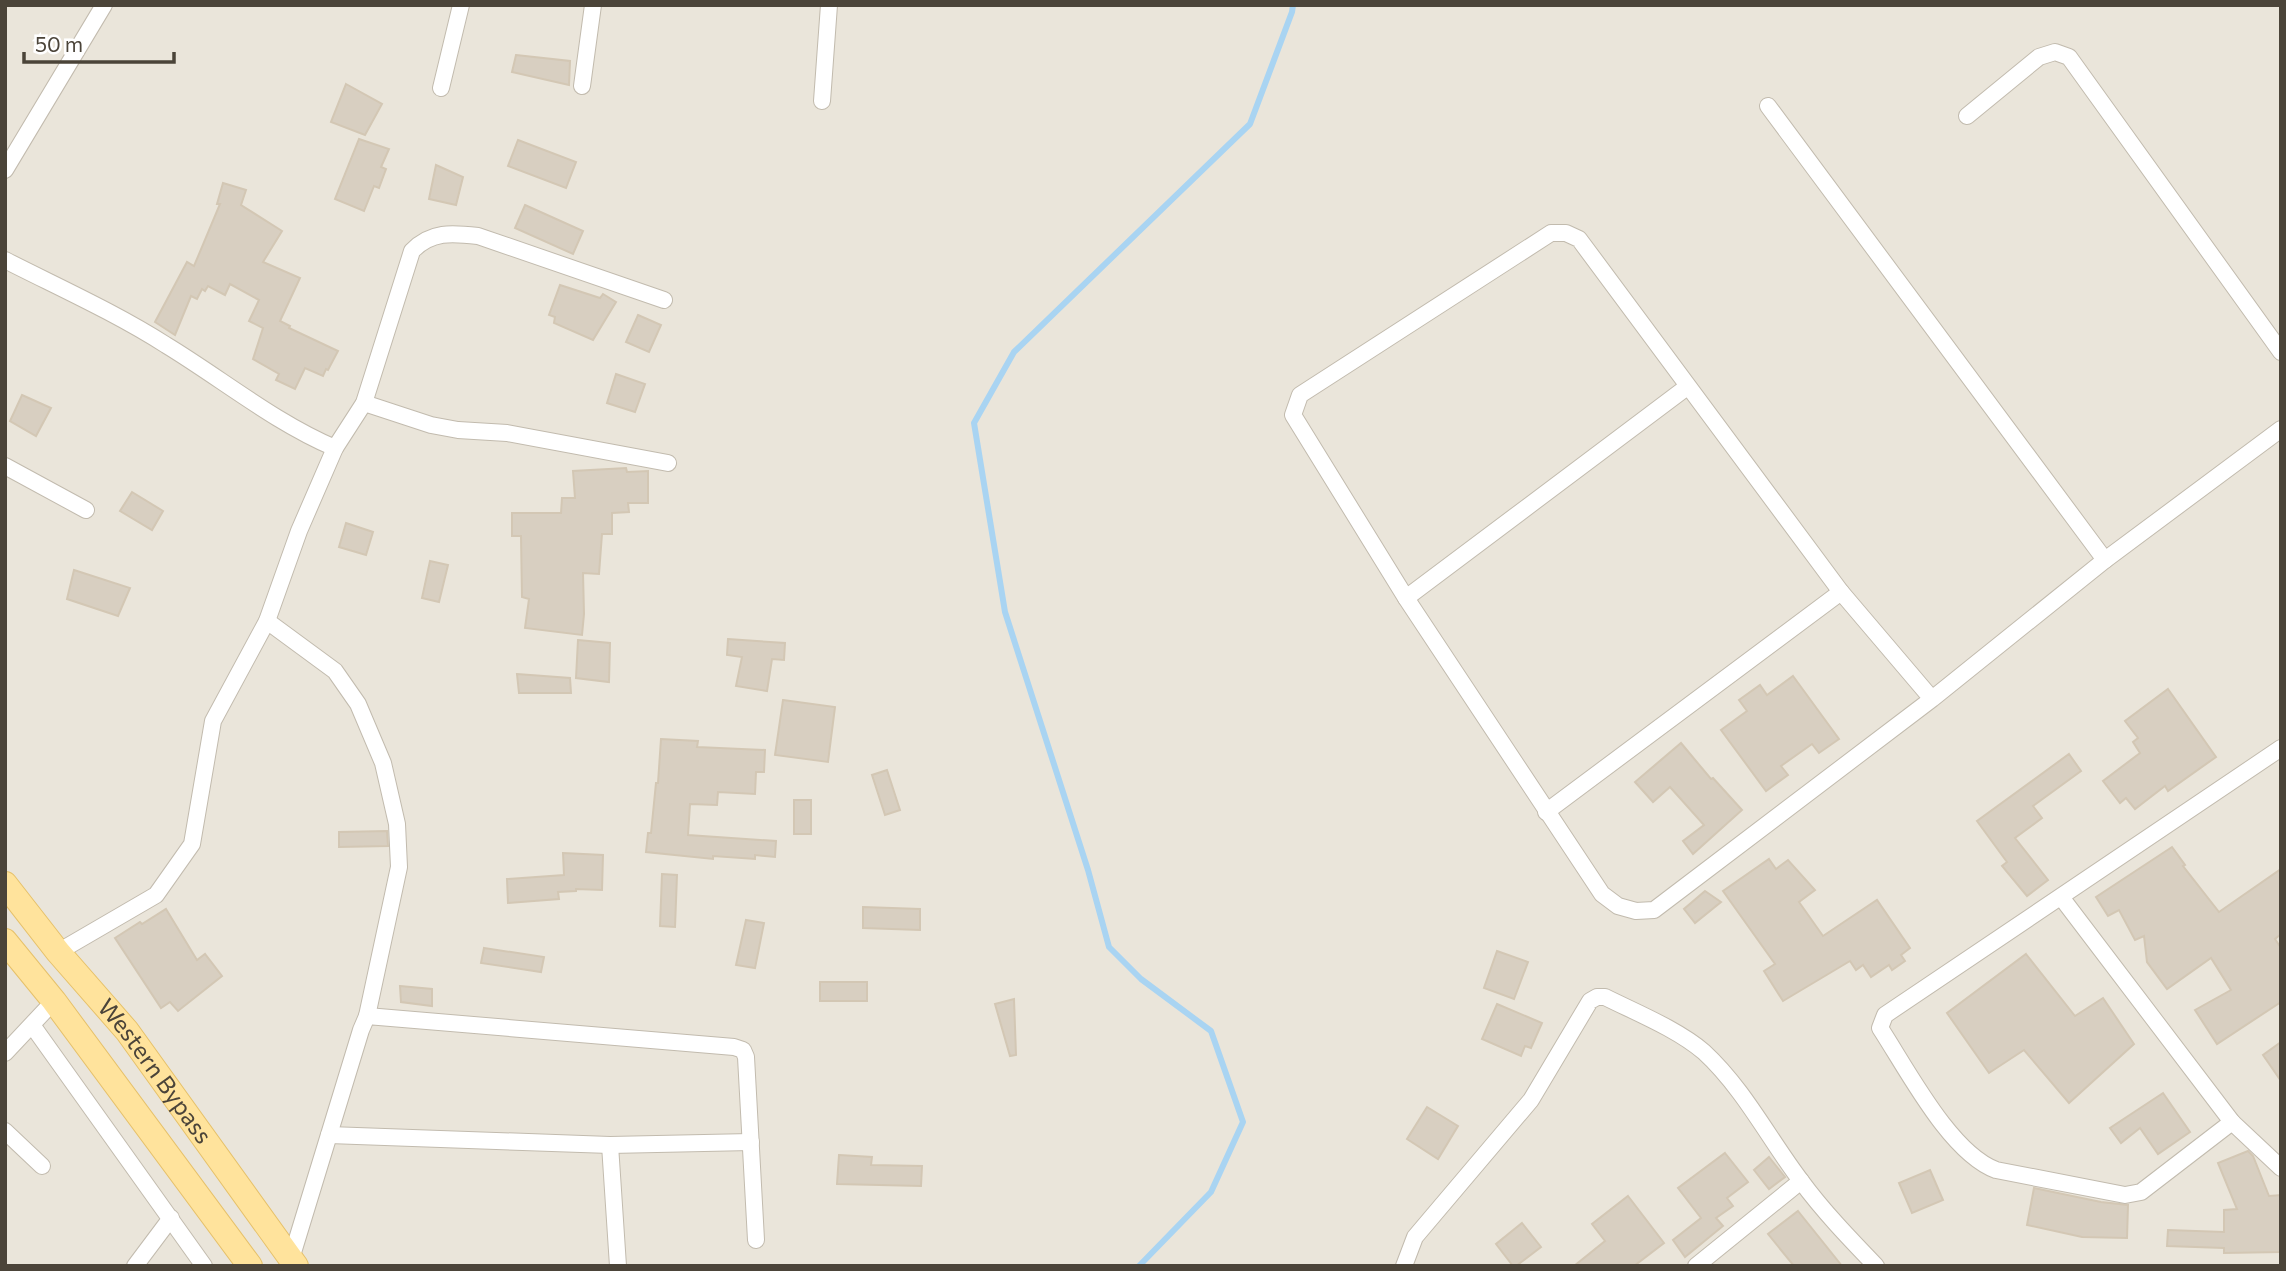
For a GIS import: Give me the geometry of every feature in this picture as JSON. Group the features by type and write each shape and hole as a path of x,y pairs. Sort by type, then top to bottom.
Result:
{"main road":[{"name":"Western Bypass","path":"5,884 58,952 127,1031 293,1262"},
{"name":"Western Bypass","path":"5,941 54,1001 250,1266"}],"street":[{"path":"5,170 104,5"},
{"path":"441,88 461,5"},
{"path":"582,86 593,5"},
{"path":"821,101 829,5"},
{"path":"1967,116 2039,57 2055,52 2069,57 2281,352"},
{"path":"1768,106 2105,560"},
{"path":"58,952 156,895 192,844 213,721 267,621 299,531 335,447 364,403 412,251 422,240 453,233 478,236 664,300"},
{"path":"1932,699 1841,592 1579,239 1566,233 1551,233 1300,395 1293,415 1406,598 1602,894 1618,906 1636,911 1654,910 1932,699 2105,560 2281,429"},
{"path":"5,260 164,343 267,411 312,438 335,447"},
{"path":"1406,598 1687,387"},
{"path":"364,403 431,425 458,430 507,433 668,463"},
{"path":"5,466 86,510"},
{"path":"1546,812 1841,592"},
{"path":"267,621 335,671 358,704 383,763 397,824 399,867 367,1016 329,1135 293,1262"},
{"path":"2232,1122 2141,1192 2125,1195 1996,1170 1985,1166 1939,1119 1880,1028 1885,1015 2281,748"},
{"path":"2061,897 2232,1122 2281,1168"},
{"path":"1404,1266 1415,1237 1531,1100 1590,1001 1597,997 1605,997 1657,1022 1703,1052 1738,1091 1801,1181 1876,1266"},
{"path":"5,1053 54,1001"},
{"path":"367,1016 734,1047 743,1050 746,1057 756,1240"},
{"path":"32,1025 204,1266"},
{"path":"5,1131 42,1166"},
{"path":"329,1135 610,1145 751,1142"},
{"path":"610,1145 618,1266"},
{"path":"1696,1266 1801,1181"},
{"path":"135,1266 171,1217"}],"shaded area":[{"path":"5,5 2281,5 2281,1266 5,1266"}],"building":[{"path":"516,55 570,61 569,85 512,72"},
{"path":"346,84 382,104 365,135 331,122"},
{"path":"359,139 389,149 381,167 386,169 379,188 374,186 364,211 335,199"},
{"path":"518,140 576,162 566,188 508,166"},
{"path":"436,165 463,177 456,205 429,199"},
{"path":"223,183 246,190 241,205 282,231 263,262 300,278 280,321 338,351 323,376 305,368 295,389 276,380 279,374 253,359 263,328 249,321 259,300 230,284 225,295 208,286 205,291 202,289 197,299 191,296 175,335 155,322 187,262 194,266 220,204 217,204"},
{"path":"525,205 583,231 573,254 515,228"},
{"path":"560,285 600,298 603,294 616,302 593,340 554,323 555,317 549,315"},
{"path":"638,315 661,325 649,352 626,342"},
{"path":"616,374 645,384 635,412 607,403"},
{"path":"22,395 51,408 36,436 10,421"},
{"path":"626,468 627,472 648,471 648,503 628,503 629,512 612,513 612,534 602,534 599,574 583,573 582,635 525,628 529,599 522,597 521,536 512,536 512,513 561,513 562,498 575,498 573,471"},
{"path":"132,492 163,511 152,530 120,511"},
{"path":"346,523 373,532 366,555 339,547"},
{"path":"430,561 448,565 439,602 422,598"},
{"path":"74,570 130,588 118,616 67,599"},
{"path":"728,639 785,643 784,660 772,659 767,691 736,686 742,657 727,655"},
{"path":"578,640 610,643 609,682 576,678"},
{"path":"517,674 570,678 571,693 519,693"},
{"path":"1793,676 1839,739 1819,753 1812,744 1781,766 1788,775 1766,791 1721,730 1747,711 1739,700 1760,685 1767,695"},
{"path":"2168,689 2216,757 2168,791 2165,786 2135,809 2126,798 2120,803 2103,781 2140,753 2133,742 2138,738 2125,721"},
{"path":"783,700 835,707 828,762 775,755"},
{"path":"661,739 698,741 697,747 765,750 764,772 756,772 755,794 718,792 717,805 690,804 688,835 776,841 775,857 755,855 755,859 713,856 713,859 646,852 658,783"},
{"path":"1681,743 1742,810 1693,854 1683,841 1704,825 1670,787 1653,802 1635,782"},
{"path":"2069,754 2081,771 2033,806 2042,818 2015,838 2048,880 2027,896 2002,866 2007,862 1977,821"},
{"path":"887,770 900,810 885,815 872,775"},
{"path":"794,800 811,800 811,834 794,834"},
{"path":"387,831 388,846 339,847 339,832"},
{"path":"2172,847 2185,865 2183,866 2219,912 2281,869 2281,934 2275,939 2281,948 2281,1002 2217,1044 2195,1010 2231,990 2211,958 2167,989 2147,962 2144,936 2135,940 2119,910 2108,916 2096,897"},
{"path":"563,853 603,855 602,890 576,889 558,892 559,899 508,903 507,879 564,875"},
{"path":"1769,859 1776,869 1788,860 1815,890 1799,902 1823,936 1877,900 1910,948 1901,955 1905,961 1892,970 1889,965 1871,977 1863,965 1856,970 1850,961 1783,1001 1764,971 1775,964 1723,891"},
{"path":"662,874 677,875 675,927 660,926"},
{"path":"1705,891 1721,902 1695,923 1684,909"},
{"path":"863,907 920,909 920,930 863,928"},
{"path":"166,909 197,960 205,954 222,976 178,1011 170,1002 161,1008 115,938"},
{"path":"746,920 764,923 755,968 736,965"},
{"path":"484,948 544,957 541,972 481,963"},
{"path":"1497,951 1528,962 1514,999 1484,988"},
{"path":"2026,954 2075,1016 2103,998 2134,1044 2069,1103 2024,1050 1989,1073 1947,1013"},
{"path":"820,982 867,982 867,1001 820,1001"},
{"path":"400,986 432,989 432,1006 401,1002"},
{"path":"1014,999 1016,1055 1010,1056 995,1004"},
{"path":"1497,1004 1542,1023 1531,1048 1525,1046 1521,1056 1482,1039"},
{"path":"2281,1042 2281,1081 2263,1055"},
{"path":"2163,1093 2190,1132 2158,1154 2140,1128 2121,1143 2110,1128"},
{"path":"1427,1107 1458,1126 1438,1159 1407,1139"},
{"path":"2248,1151 2253,1156 2269,1196 2281,1195 2281,1252 2224,1253 2224,1248 2167,1246 2168,1230 2224,1232 2224,1210 2237,1209 2218,1163"},
{"path":"1725,1153 1748,1182 1727,1198 1733,1206 1716,1218 1723,1226 1685,1257 1673,1240 1701,1218 1678,1188"},
{"path":"839,1155 872,1157 871,1165 922,1166 921,1186 837,1184"},
{"path":"1769,1157 1785,1177 1769,1189 1754,1170"},
{"path":"1930,1170 1943,1200 1912,1213 1899,1183"},
{"path":"2034,1188 2128,1205 2127,1238 2082,1237 2027,1225"},
{"path":"1628,1196 1664,1243 1634,1266 1574,1266 1605,1241 1592,1224"},
{"path":"1798,1211 1842,1266 1794,1266 1768,1234"},
{"path":"1522,1223 1541,1247 1513,1266 1496,1244"}],"waterway":[{"path":"1139,1266 1211,1192 1243,1122 1211,1031 1141,979 1109,947 1088,870 1005,612 974,423 1014,352 1250,124 1293,5"}]}
